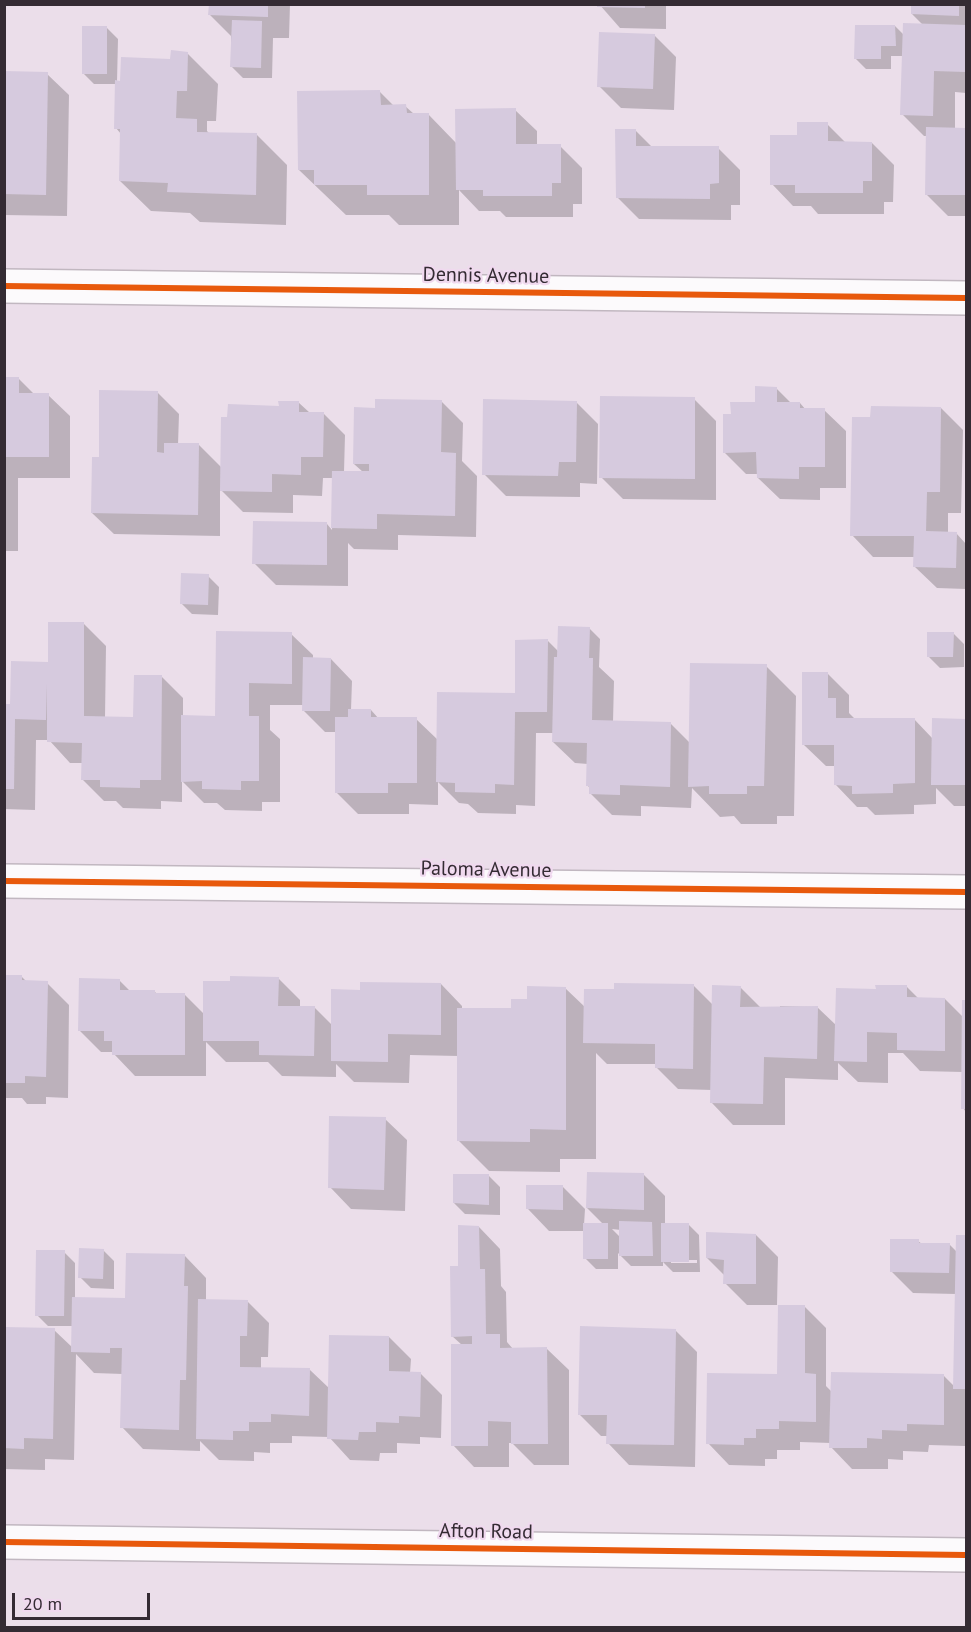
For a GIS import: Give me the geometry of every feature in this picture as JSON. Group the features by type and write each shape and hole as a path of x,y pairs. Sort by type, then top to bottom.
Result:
{"street":[{"name":"Dennis Avenue","path":"4,286 966,298"},
{"name":"Paloma Avenue","path":"4,881 966,892"},
{"name":"Afton Road","path":"4,1542 966,1555"}],"building":[{"path":"209,4 268,4 268,17 208,15"},
{"path":"597,4 645,4 645,8 597,7"},
{"path":"911,4 959,4 959,16 911,14"},
{"path":"232,20 262,21 261,68 230,67"},
{"path":"903,23 966,25 966,72 934,71 933,116 900,115"},
{"path":"855,25 895,25 896,46 881,46 881,59 854,59"},
{"path":"82,26 107,26 107,74 82,74"},
{"path":"599,32 655,34 653,89 597,87"},
{"path":"171,50 188,52 187,91 177,91 176,118 197,119 197,132 257,133 256,195 167,192 168,183 119,181 120,129 114,129 115,80 120,81 121,57 170,59"},
{"path":"4,71 48,72 46,195 4,194"},
{"path":"380,90 381,105 406,104 407,113 429,113 429,195 367,195 367,185 314,185 314,170 298,170 297,91"},
{"path":"516,108 516,144 561,144 561,183 552,183 552,196 483,196 483,190 456,190 455,109"},
{"path":"797,122 828,122 828,141 872,142 872,181 863,181 863,193 795,193 795,185 770,185 770,135 797,135"},
{"path":"926,127 966,128 966,195 925,195"},
{"path":"615,129 636,129 636,146 719,146 719,183 710,184 710,199 616,198"},
{"path":"4,377 19,377 19,393 49,393 49,457 4,457"},
{"path":"755,386 777,387 777,402 800,402 800,408 825,408 825,467 799,467 799,479 757,478 756,452 723,453 723,414 731,414 730,402 755,402"},
{"path":"99,390 158,391 157,452 164,453 164,443 199,443 198,515 91,513 92,457 99,457"},
{"path":"600,396 695,397 695,479 599,478"},
{"path":"375,399 442,400 441,452 456,453 455,516 377,514 377,529 331,528 332,471 369,471 369,464 353,464 354,407 375,408"},
{"path":"483,399 577,401 576,462 559,462 558,476 482,475"},
{"path":"278,401 299,401 299,412 324,412 323,457 301,457 301,475 272,474 272,492 220,491 221,417 227,417 228,404 279,406"},
{"path":"871,406 941,407 940,492 927,492 926,531 957,532 956,568 913,567 914,536 850,536 852,417 870,417"},
{"path":"253,521 327,522 327,565 252,564"},
{"path":"181,573 209,574 208,605 180,604"},
{"path":"48,622 84,622 84,716 133,717 134,675 162,675 161,780 140,780 140,788 100,787 100,780 81,780 82,743 47,742 47,683 46,720 15,719 14,789 4,789 4,704 10,704 11,661 48,662"},
{"path":"558,626 590,627 589,658 593,658 592,720 671,722 670,787 620,785 620,795 589,794 589,786 586,786 587,743 552,742 554,657 557,657"},
{"path":"216,631 292,632 292,684 249,683 249,716 259,716 259,781 241,781 241,790 202,789 202,781 181,782 181,715 215,716"},
{"path":"927,632 954,632 953,657 927,657"},
{"path":"548,639 547,712 515,712 514,785 495,784 495,793 455,792 455,783 436,782 437,692 515,693 515,640"},
{"path":"303,657 331,658 330,711 302,711"},
{"path":"690,663 767,664 764,786 747,786 747,794 709,794 709,786 688,787"},
{"path":"802,672 828,672 828,698 836,698 836,718 915,718 915,783 893,784 893,793 852,794 852,786 834,785 834,745 802,745"},
{"path":"348,709 371,709 371,717 417,717 417,783 388,783 388,793 335,793 335,717 348,717"},
{"path":"932,718 966,719 966,785 931,785"},
{"path":"4,975 22,975 22,980 48,981 46,1077 25,1076 25,1083 4,1083"},
{"path":"230,976 279,977 278,1006 315,1006 314,1056 259,1055 259,1041 203,1041 203,981 230,981"},
{"path":"79,978 120,979 120,990 185,993 185,1055 112,1055 112,1041 104,1041 104,1031 78,1031"},
{"path":"360,982 441,983 441,1035 388,1034 388,1062 331,1061 331,989 360,990"},
{"path":"614,983 694,984 693,1069 655,1068 655,1044 583,1043 584,989 614,989"},
{"path":"712,985 741,986 740,1007 818,1006 817,1059 764,1057 763,1104 710,1103"},
{"path":"875,985 907,985 907,997 945,998 945,1051 897,1050 897,1033 867,1032 867,1062 834,1061 836,988 876,989"},
{"path":"527,986 566,987 566,1130 530,1129 530,1142 457,1141 457,1008 511,1008 511,999 527,999"},
{"path":"962,1000 966,1000 966,1109 961,1109"},
{"path":"329,1116 386,1117 384,1190 328,1188"},
{"path":"587,1172 644,1173 644,1210 586,1208"},
{"path":"453,1174 489,1174 489,1205 453,1203"},
{"path":"526,1185 563,1185 563,1210 526,1209"},
{"path":"619,1221 652,1222 653,1256 619,1256"},
{"path":"583,1223 608,1223 608,1259 583,1259"},
{"path":"661,1223 689,1223 689,1262 661,1262"},
{"path":"458,1225 479,1226 480,1269 485,1269 486,1334 500,1334 500,1348 547,1347 548,1444 511,1444 511,1422 488,1421 488,1446 451,1446 451,1344 472,1344 472,1336 451,1337 450,1266 458,1266"},
{"path":"706,1232 756,1234 756,1284 723,1284 724,1260 706,1258"},
{"path":"956,1235 966,1235 966,1389 953,1389"},
{"path":"890,1239 919,1239 919,1243 950,1243 949,1273 890,1272"},
{"path":"79,1248 104,1249 103,1279 78,1278"},
{"path":"36,1250 65,1250 64,1316 35,1316"},
{"path":"126,1253 185,1254 184,1286 188,1286 186,1380 180,1380 179,1430 120,1428 122,1348 110,1348 110,1353 71,1352 72,1297 125,1298"},
{"path":"198,1299 248,1300 247,1336 240,1336 240,1367 310,1368 309,1416 271,1414 271,1422 249,1422 249,1431 233,1431 233,1440 196,1439"},
{"path":"778,1305 805,1305 805,1373 816,1374 816,1422 779,1421 779,1429 756,1429 756,1438 744,1438 744,1445 706,1444 707,1373 777,1374"},
{"path":"580,1326 676,1329 674,1445 606,1444 607,1415 578,1415"},
{"path":"4,1327 55,1328 53,1439 24,1438 24,1449 4,1448"},
{"path":"329,1335 389,1336 389,1371 421,1372 420,1417 399,1416 399,1423 376,1422 376,1432 359,1432 358,1440 327,1439"},
{"path":"831,1372 944,1374 944,1425 907,1424 907,1431 882,1430 882,1439 867,1438 867,1448 829,1448"}],"cycle path":[{"path":"4,286 966,298"},
{"path":"4,881 966,892"},
{"path":"4,1542 966,1555"}]}
